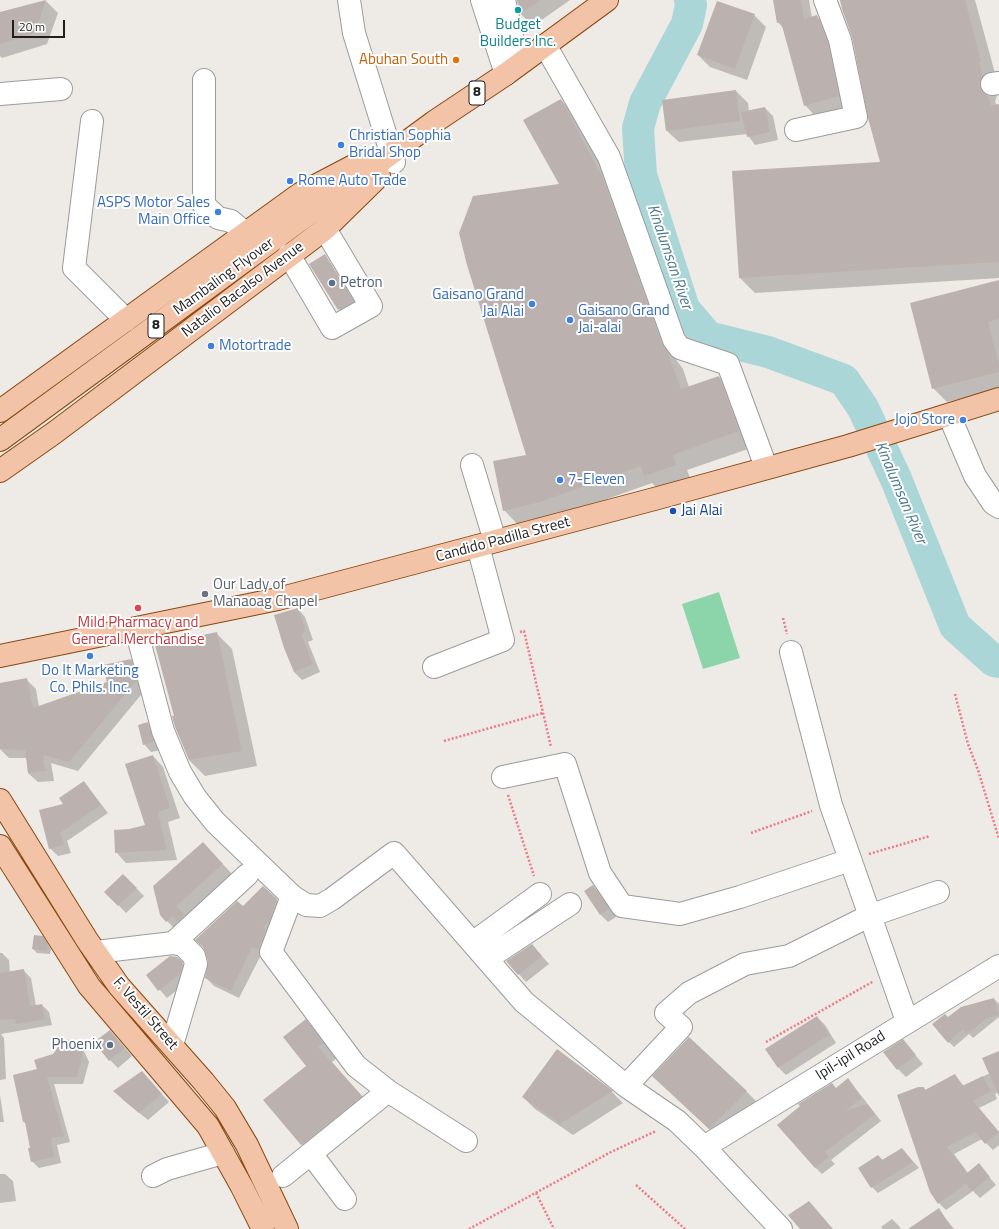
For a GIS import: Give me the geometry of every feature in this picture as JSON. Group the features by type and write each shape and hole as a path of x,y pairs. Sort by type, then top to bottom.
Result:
{"main road":[{"name":"Natalio Bacalso Avenue","path":"311,212 434,122 607,0"},
{"name":"Natalio Bacalso Avenue","path":"0,471 54,433 325,229 391,154"},
{"name":"Natalio Bacalso Avenue","path":"0,410 300,194 391,154"},
{"name":"Mambaling Flyover","path":"0,440 311,212"},
{"name":"Candido Padilla Street","path":"0,656 278,600 848,446 949,416 999,399"},
{"name":"F. Vestil Street","path":"0,800 119,986 172,1045 225,1108 247,1145 287,1229"},
{"name":"F. Vestil Street","path":"0,846 89,986 208,1126 263,1229"}],"street":[{"path":"348,0 354,33 391,154"},
{"path":"482,0 512,68"},
{"path":"504,0 512,68"},
{"path":"796,130 856,117 840,40 825,0"},
{"path":"545,45 609,157 674,340 680,348 728,364 766,467"},
{"path":"204,80 204,206 218,218 231,221 245,233"},
{"path":"0,94 61,89"},
{"path":"92,121 74,268 126,320"},
{"path":"290,255 332,328 371,306 325,229"},
{"path":"949,416 975,476 993,503 999,507"},
{"path":"434,667 503,640 472,465"},
{"path":"136,629 163,731 180,772 195,797 215,822 292,896 306,905 320,906 332,899 394,853 481,950 524,1002 626,1086 677,1121 704,1147 780,1229"},
{"path":"791,652 831,804 907,1021"},
{"path":"503,777 565,764 600,873 622,906 680,914 740,897 850,860"},
{"path":"173,942 247,875"},
{"path":"626,1086 681,1027 666,1013 689,994 745,964 789,956 869,916 938,892"},
{"path":"481,950 540,894"},
{"path":"292,896 271,952 356,1066 388,1091 466,1141"},
{"path":"481,950 570,904"},
{"path":"96,952 173,942 183,945 194,956 196,964 172,1045"},
{"name":"Ipil-ipil Road","path":"704,1147 907,1021 999,966"},
{"path":"283,1176 312,1155 388,1091"},
{"path":"153,1176 167,1169 223,1152"},
{"path":"312,1155 345,1199"}],"path":[{"path":"524,631 556,765"},
{"path":"955,694 968,744 978,770 999,839"},
{"path":"444,741 543,713"},
{"path":"503,777 540,894"},
{"path":"751,833 831,804"},
{"path":"850,860 930,836"},
{"path":"766,1042 891,972"},
{"path":"469,1229 611,1152 677,1121"},
{"path":"636,1185 685,1229"},
{"path":"536,1193 554,1229"}],"green space":[{"path":"719,592 740,658 703,669 682,604"}],"building":[{"path":"46,0 35,33 0,44 0,12"},
{"path":"517,0 541,0 520,14"},
{"path":"773,0 801,0 804,19 817,15 828,43 839,96 804,106 781,22 777,23"},
{"path":"840,0 965,0 981,62 979,62 983,76 980,86 982,92 988,96 991,106 999,104 999,262 739,278 732,171 880,162 868,118 852,37"},
{"path":"717,1 755,14 735,69 697,55"},
{"path":"736,90 740,121 666,131 662,100"},
{"name":"Gaisano Grand Jai-alai","path":"561,99 603,178 662,344 668,353 681,389 719,376 739,431 673,455 676,465 644,476 641,466 540,502 503,511 493,461 526,455 467,265 459,233 473,196 559,184 523,120"},
{"path":"765,107 770,132 747,137 741,112"},
{"name":"Petron","path":"325,254 354,301 338,310 309,264"},
{"path":"999,280 999,319 988,322 999,364 999,372 932,389 910,303"},
{"path":"298,608 306,632 301,634 313,664 294,672 284,648 274,615"},
{"path":"217,632 242,751 189,760 175,727 172,716 174,716 155,645"},
{"path":"131,659 137,680 69,762 43,755 45,771 28,773 25,750 0,749 0,683 27,678 33,708 107,682 103,665"},
{"path":"148,722 154,742 143,745 138,725"},
{"path":"153,755 170,808 158,812 167,850 115,853 114,830 129,829 145,825 125,764"},
{"path":"84,781 101,805 60,833 64,845 49,849 39,810 63,804 59,798"},
{"path":"203,842 223,864 176,906 185,915 177,922 173,916 166,922 160,915 153,886"},
{"path":"123,874 137,888 118,906 104,892"},
{"path":"593,885 609,909 600,915 584,891"},
{"path":"263,886 277,899 269,922 263,927 266,929 262,941 257,950 252,947 231,991 205,978 208,961 203,947 195,940 237,901 243,906"},
{"path":"34,935 43,936 48,944 47,951 32,949"},
{"path":"532,944 542,956 518,975 506,961"},
{"path":"170,956 177,957 183,962 180,974 158,991 146,975"},
{"path":"24,969 30,1006 42,1004 45,1019 16,1024 15,1019 0,1020 0,973"},
{"path":"994,998 999,1015 987,1018 967,1034 963,1029 948,1043 932,1024 945,1014 948,1017 961,1007"},
{"path":"817,1016 829,1035 778,1068 765,1049"},
{"path":"306,1019 323,1043 318,1047 362,1096 301,1145 263,1100 306,1066 283,1037"},
{"name":"Phoenix","path":"110,1030 125,1048 109,1061 94,1042"},
{"path":"689,1037 747,1091 709,1129 652,1076"},
{"path":"64,1039 76,1041 83,1054 77,1077 47,1077 64,1136 51,1138 54,1157 31,1162 25,1122 23,1122 13,1075 37,1069 34,1060 53,1054"},
{"path":"903,1039 916,1055 897,1070 883,1052"},
{"path":"557,1049 613,1091 560,1124 522,1097"},
{"path":"999,1051 999,1096 982,1058"},
{"path":"142,1071 162,1094 139,1113 113,1091"},
{"path":"955,1074 962,1086 983,1076 991,1091 973,1101 999,1132 985,1144 975,1132 947,1147 967,1173 979,1163 990,1177 972,1191 966,1184 938,1204 930,1192 897,1095 918,1087 924,1087 925,1090"},
{"path":"848,1078 862,1098 845,1111 867,1104 875,1114 825,1152 829,1157 815,1168 777,1125 800,1106 798,1104 832,1083 836,1088"},
{"path":"902,1148 913,1162 871,1188 858,1168 878,1155 882,1160"},
{"path":"809,1201 833,1229 800,1229 788,1215"},
{"path":"939,1208 952,1229 908,1229"}],"waterway":[{"name":"Kinalumsan River","path":"690,0 691,5 687,24 645,103 638,128 641,175 684,309 708,337 768,352 844,380 863,408 896,479 955,626 994,661 999,662"}],"place":[{"name":"Budget Builders Inc.","path":"518,10"},
{"name":"Abuhan South","path":"456,60"},
{"name":"Christian Sophia Bridal Shop","path":"341,145"},
{"name":"Rome Auto Trade","path":"290,181"},
{"name":"ASPS Motor Sales Main Office","path":"218,212"},
{"name":"Petron","path":"332,283"},
{"name":"Gaisano Grand Jai Alai","path":"532,304"},
{"name":"Gaisano Grand Jai-alai","path":"570,320"},
{"name":"Motortrade","path":"211,346"},
{"name":"Jojo Store","path":"963,420"},
{"name":"7-Eleven","path":"560,480"},
{"name":"Jai Alai","path":"673,511"},
{"name":"Our Lady of Manaoag Chapel","path":"205,594"},
{"name":"Mild Pharmacy and General Merchandise","path":"138,608"},
{"name":"Do It Marketing Co. Phils. Inc.","path":"90,656"},
{"name":"Phoenix","path":"110,1045"}]}
